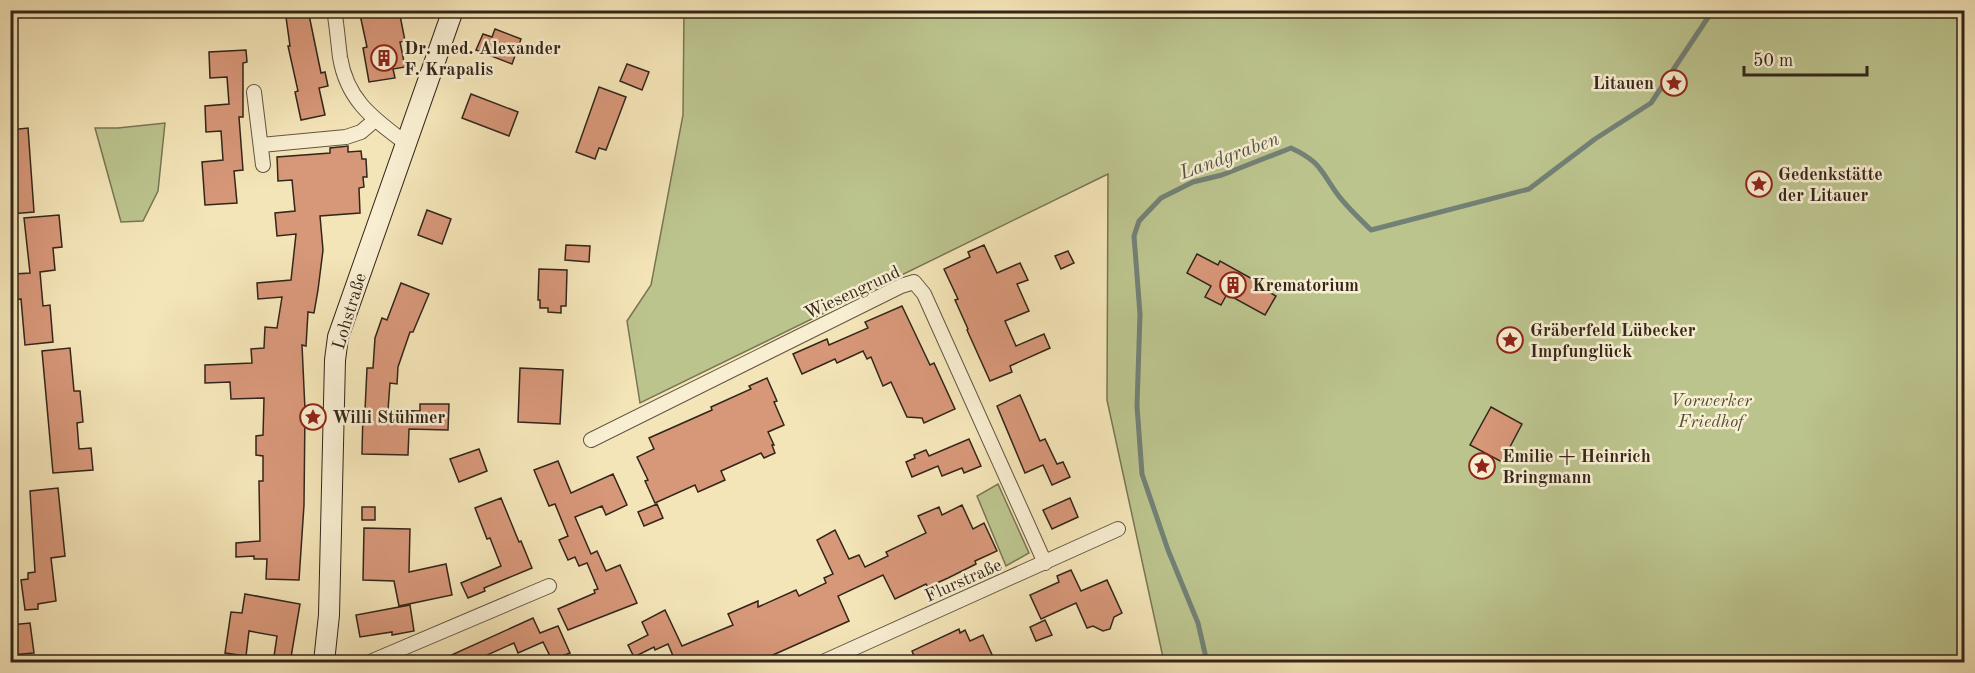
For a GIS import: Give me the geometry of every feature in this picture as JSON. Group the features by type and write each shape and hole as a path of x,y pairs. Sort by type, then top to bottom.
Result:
{"main road":[{"name":"Lohstraße","path":"324,663 329,615 334,360 338,337 453,10"}],"street":[{"path":"334,10 341,60 348,84 364,110 407,144"},
{"path":"254,92 263,165"},
{"path":"261,145 346,137 361,132 375,120"},
{"name":"Wiesengrund","path":"591,440 901,286 914,282 924,294 1045,562"},
{"name":"Flurstraße","path":"823,663 1118,529"},
{"path":"370,663 549,586"}],"green space":[{"name":"Vorwerker Friedhof","path":"684,11 1964,11 1964,662 1164,662 1107,400 1108,174 640,403 627,321 651,285 683,115"},
{"path":"165,123 158,191 143,221 121,222 95,128"},
{"path":"998,484 1029,553 1006,566 977,496"}],"building":[{"path":"285,10 308,10 321,73 325,72 328,86 319,88 325,115 301,120 295,92 298,91 288,46 290,46"},
{"path":"359,10 399,10 405,41 400,42 405,67 393,69 395,78 369,82 363,48 367,47"},
{"path":"495,29 521,39 512,64 476,50 483,34 492,37"},
{"path":"246,50 247,62 243,63 243,117 239,117 243,170 234,171 237,203 205,205 202,162 223,160 221,131 206,132 205,106 229,104 227,77 210,78 209,52"},
{"path":"627,64 649,72 642,90 620,81"},
{"path":"599,87 626,97 606,150 599,148 595,159 576,152"},
{"path":"471,94 518,112 509,136 462,118"},
{"path":"28,128 34,212 10,214 10,130"},
{"path":"348,146 348,152 361,151 362,159 366,159 367,177 363,177 364,187 359,188 360,213 320,216 323,250 318,290 314,313 308,312 306,346 302,345 305,410 304,505 299,580 266,579 267,559 254,559 254,556 236,557 236,543 260,541 259,481 263,481 263,456 256,455 256,436 263,435 264,398 231,399 230,382 205,383 205,365 252,363 251,349 264,348 265,327 277,328 282,297 258,299 257,283 291,280 296,234 277,236 275,213 295,211 292,180 278,181 277,157 330,153 330,148"},
{"path":"427,210 451,219 442,244 418,235"},
{"path":"59,215 62,247 53,248 55,270 40,272 43,306 50,305 53,342 25,345 21,299 16,300 14,274 30,273 24,218"},
{"path":"566,245 590,246 589,262 565,260"},
{"path":"984,245 997,273 1020,263 1028,280 1017,284 1029,311 1005,321 1016,346 1044,334 1050,348 1010,366 1012,372 990,381 967,330 955,300 958,299 944,269 970,257 968,252"},
{"path":"1068,251 1074,263 1061,269 1055,256"},
{"name":"Krematorium","path":"1197,254 1218,265 1220,261 1256,281 1254,284 1276,296 1265,315 1227,294 1221,305 1205,297 1211,286 1187,273"},
{"path":"539,269 567,270 566,306 561,306 561,313 548,312 548,308 540,308"},
{"path":"401,283 429,294 413,332 410,332 398,367 397,384 390,383 388,410 420,411 420,404 449,404 448,430 409,429 408,455 362,454 367,368 373,368 375,338 382,318 387,320"},
{"path":"902,306 930,365 934,363 955,409 924,423 922,418 907,417 891,382 883,386 871,357 867,359 863,351 837,363 835,359 802,374 793,354 827,339 829,345 868,328 865,322"},
{"path":"70,348 74,391 80,391 83,422 77,423 79,449 91,448 93,470 53,473 42,351"},
{"path":"520,368 563,370 560,424 518,422"},
{"path":"767,378 784,425 768,432 775,453 764,458 761,453 721,471 725,480 698,492 695,485 655,503 645,481 648,480 637,457 654,449 649,438 712,410 711,407 751,389 749,386"},
{"path":"1020,395 1040,441 1045,439 1057,464 1063,462 1070,477 1052,485 1043,465 1025,473 997,406"},
{"path":"1491,407 1522,424 1502,462 1470,445"},
{"path":"969,439 981,466 964,473 962,468 942,476 938,466 912,477 906,462 915,458 914,455 926,450 929,456"},
{"path":"479,449 487,471 459,482 450,459"},
{"path":"558,461 571,493 613,474 627,505 606,515 602,506 575,517 591,554 597,551 606,571 620,565 637,603 568,630 558,609 595,593 594,590 598,589 587,563 579,566 575,557 568,560 559,540 568,536 555,504 549,506 534,470"},
{"path":"58,488 65,556 51,558 56,601 38,604 38,609 25,610 21,580 28,579 28,573 35,572 30,491"},
{"path":"501,498 532,568 484,588 485,591 468,598 461,583 501,566 475,508"},
{"path":"1070,498 1078,517 1052,529 1043,510"},
{"path":"657,504 663,518 644,526 638,512"},
{"path":"962,505 973,529 984,523 997,551 975,561 976,564 948,578 928,587 926,584 895,599 883,575 838,596 849,621 755,663 676,663 668,644 655,650 654,647 634,657 628,645 648,635 642,622 665,610 682,646 733,625 728,614 758,601 758,607 796,590 799,596 826,583 824,578 833,574 817,540 835,530 849,559 859,555 865,567 888,556 886,552 926,533 918,516 939,507 942,515"},
{"path":"362,507 375,507 375,520 362,520"},
{"path":"364,528 410,529 409,572 446,564 452,595 399,606 394,581 363,580"},
{"path":"1071,570 1081,591 1107,580 1122,613 1114,617 1110,629 1103,631 1093,626 1087,628 1076,603 1041,619 1030,595 1059,582 1057,576"},
{"path":"245,594 300,604 290,663 273,663 277,636 249,631 246,656 225,653 231,612 242,613"},
{"path":"410,605 414,631 360,637 356,615"},
{"path":"533,618 540,633 558,626 570,653 552,660 543,642 518,653 514,643 478,659 480,663 434,663"},
{"path":"1045,620 1052,635 1036,641 1030,627"},
{"path":"30,623 34,653 10,655 10,625"},
{"path":"959,629 960,633 965,630 970,641 983,635 994,659 987,663 917,663 912,651"}],"waterway":[{"name":"Landgraben","path":"1207,662 1198,623 1168,550 1142,474 1137,406 1140,314 1134,236 1139,221 1161,198 1193,182 1222,175 1291,148 1314,162 1342,199 1371,230 1529,189 1595,139 1651,103 1713,10"}],"place":[{"name":"Dr. med. Alexander F. Krapalis","path":"384,58"},
{"name":"Litauen","path":"1674,83"},
{"name":"Gedenkstätte der Litauer","path":"1759,184"},
{"name":"Krematorium","path":"1233,285"},
{"name":"Gräberfeld Lübecker Impfunglück","path":"1510,340"},
{"name":"Willi Stühmer","path":"313,417"},
{"name":"Emilie + Heinrich Bringmann","path":"1482,466"}]}
